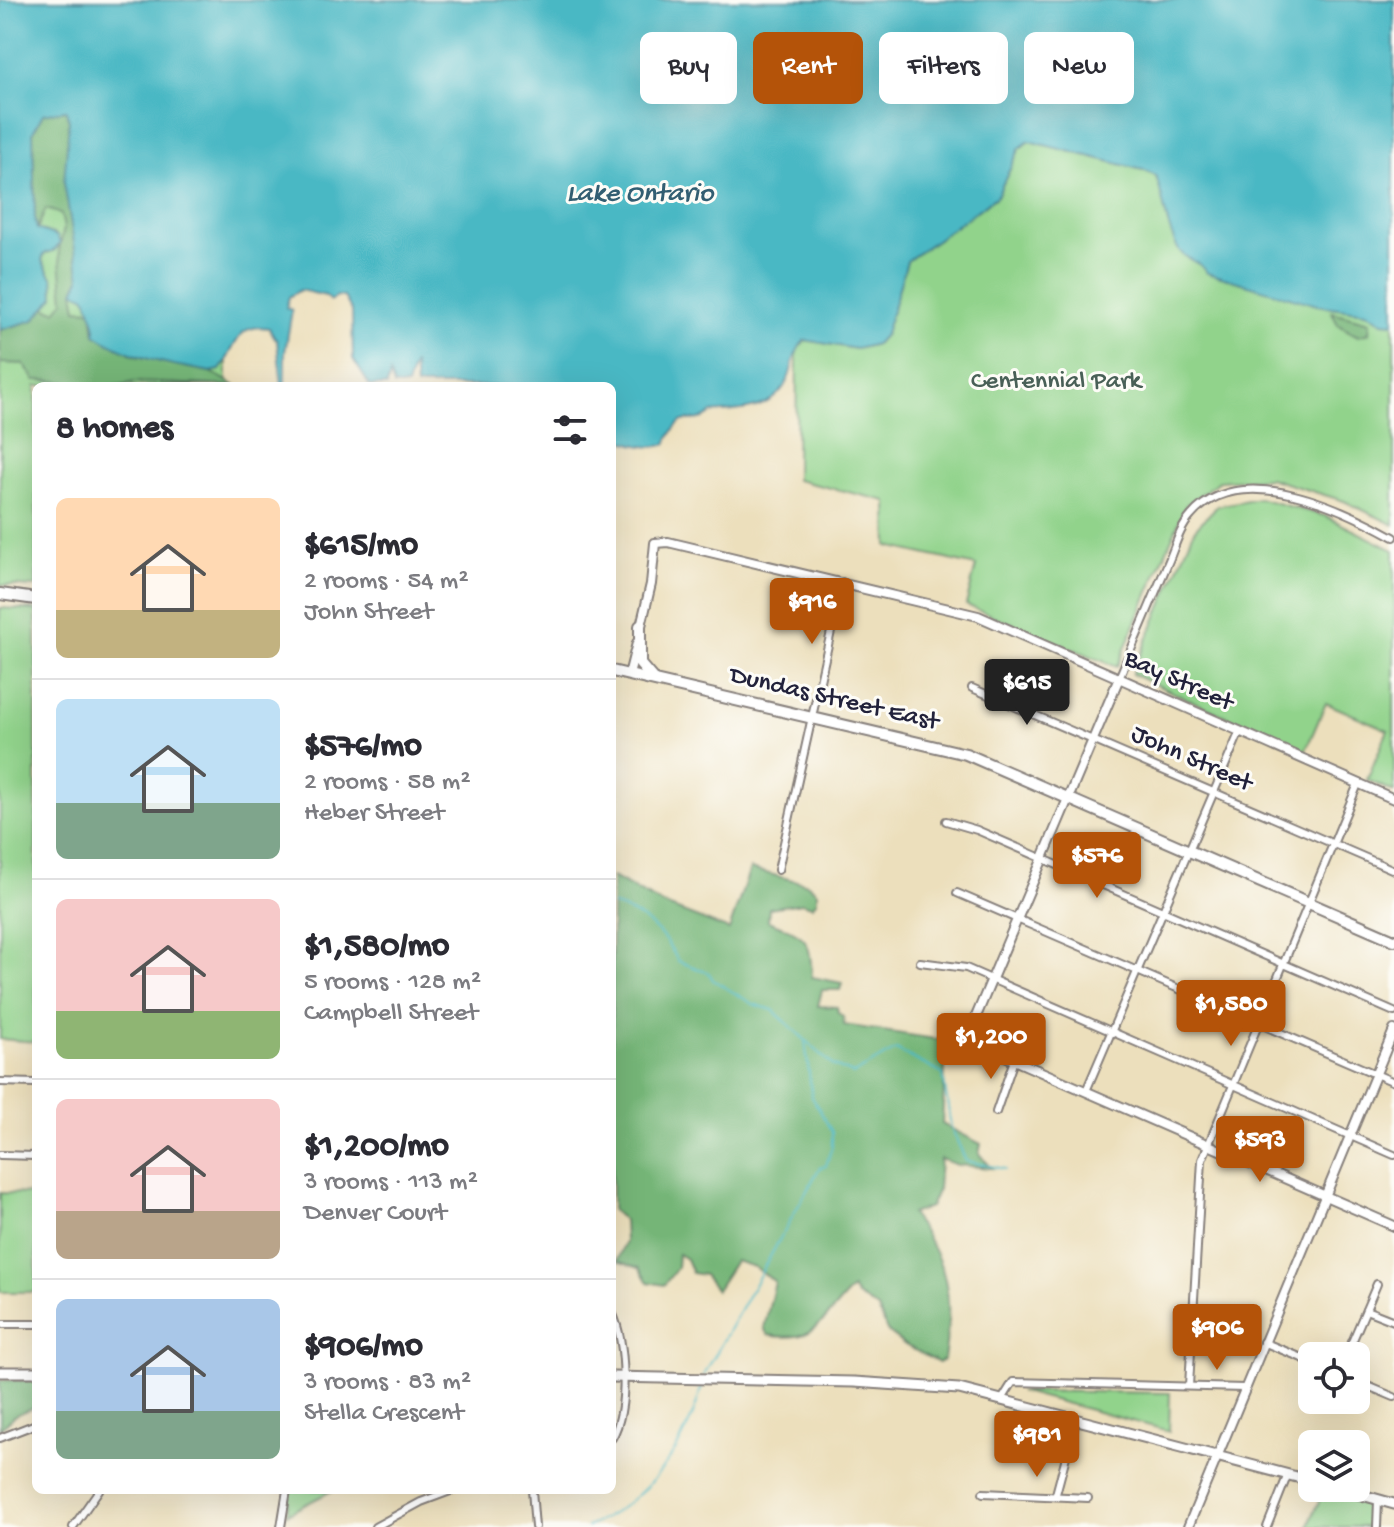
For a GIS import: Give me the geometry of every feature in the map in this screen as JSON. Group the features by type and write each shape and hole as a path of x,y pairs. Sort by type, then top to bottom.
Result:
{"main road":[{"path":"0,594 32,599"},
{"path":"0,600 23,598"},
{"path":"640,626 640,664 657,682"},
{"name":"Dundas Street East","path":"616,672 966,754 1394,940"},
{"path":"0,1372 32,1372"},
{"path":"617,1377 932,1385 1003,1398 1298,1477"},
{"path":"1370,1498 1394,1504"}],"street":[{"path":"1394,537 1341,510 1290,495 1246,490 1212,498 1185,524 971,1030 976,1043 1394,1226"},
{"name":"Bay Street","path":"629,675 651,584 653,549 661,541 978,616 1394,799"},
{"path":"778,870 842,582"},
{"name":"John Street","path":"972,688 1394,870"},
{"path":"1086,1091 1240,731"},
{"path":"1189,1386 1202,1160 1231,1083 1358,784"},
{"path":"946,821 1394,1012"},
{"path":"957,893 1394,1082"},
{"path":"920,962 966,968 1394,1155"},
{"path":"1188,1527 1394,1030"},
{"path":"996,1112 1014,1060"},
{"path":"0,1082 32,1083"},
{"path":"0,1155 32,1156"},
{"path":"1352,1342 1377,1284"},
{"path":"1366,1310 1394,1321"},
{"path":"0,1324 32,1324"},
{"path":"616,1324 621,1340 617,1377 620,1415 616,1426"},
{"path":"1263,1342 1298,1356"},
{"path":"1003,1398 1013,1382 1244,1388"},
{"path":"1370,1387 1394,1397"},
{"path":"1056,1494 1076,1419"},
{"path":"0,1438 32,1426"},
{"path":"1267,1527 1288,1474"},
{"path":"983,1493 1056,1494 1088,1498"},
{"path":"73,1527 96,1494"},
{"path":"281,1527 286,1494"},
{"path":"375,1527 386,1525 421,1502 442,1494"},
{"path":"532,1494 535,1527"},
{"path":"1377,1527 1378,1500"}],"green space":[{"path":"66,110 69,121 65,183 80,279 74,291 77,309 92,310 95,334 136,356 211,372 229,382 35,380 24,364 0,363 0,330 34,320 43,307 56,311 64,301 59,250 64,228 61,214 46,209 37,229 35,221 33,132 43,113"},
{"path":"36,125 92,310 219,370 227,361 227,382 32,382 32,587 0,585 0,330 54,297 53,279 42,261 44,254 55,250 56,235 37,229"},
{"name":"Centennial Park","path":"1029,141 1156,176 1165,202 1317,305 1366,312 1383,322 1394,323 1394,525 1344,501 1269,478 1219,481 1186,505 1117,667 966,605 976,566 888,546 887,501 796,480 797,349 806,340 856,349 876,344 885,334 907,261 997,196 1020,148"},
{"path":"1332,312 1370,322 1369,333 1358,336 1338,325"},
{"path":"1258,498 1325,516 1394,550 1394,792 1367,780 1388,730 1326,703 1305,752 1132,674 1195,529 1217,506"},
{"path":"0,608 32,610 32,1042 0,1039"},
{"path":"750,869 808,884 817,892 817,901 812,906 802,903 769,908 768,921 803,938 809,952 812,977 842,983 840,990 822,990 818,1006 837,1007 844,1025 941,1040 946,1049 942,1124 981,1144 979,1154 992,1168 958,1165 940,1159 938,1189 930,1207 911,1214 934,1249 946,1282 947,1337 944,1359 939,1363 901,1343 887,1331 878,1309 857,1296 852,1289 817,1327 808,1333 784,1337 768,1335 764,1328 775,1282 754,1267 735,1261 716,1290 704,1275 692,1273 686,1259 678,1254 677,1268 664,1285 648,1282 639,1268 617,1261 625,1242 624,1221 616,1214 616,879 662,904 729,930"},
{"path":"0,1193 32,1194 32,1292 0,1292"},
{"path":"0,1380 32,1381 32,1408 14,1416 0,1429"},
{"path":"1019,1391 1170,1393 1169,1431"},
{"path":"290,1494 325,1494 287,1514"},
{"path":"1319,1502 1370,1505 1370,1527 1308,1527"}],"water":[{"name":"Lake Ontario","path":"0,0 1394,0 1394,323 1383,322 1366,312 1317,305 1207,273 1201,265 1182,254 1175,242 1156,176 1029,141 1020,148 997,196 907,261 885,334 876,344 856,349 805,340 797,351 785,386 769,401 748,409 712,413 704,418 683,421 666,444 653,447 639,445 616,438 616,382 416,382 414,363 408,382 393,382 390,374 388,382 367,382 353,359 352,311 344,297 337,296 330,301 326,296 300,290 289,297 286,308 292,310 285,352 285,382 282,382 277,341 269,328 258,327 243,333 220,370 211,372 150,359 108,342 95,334 95,323 86,297 74,291 80,279 64,183 69,121 66,110 43,114 33,132 35,221 37,229 57,236 60,243 55,250 44,254 42,261 53,279 54,297 34,320 0,330"}],"waterway":[{"path":"616,907 643,919 659,933 678,961 709,973 713,980 753,1004 773,1010 832,1065 853,1074 896,1050 943,1074 951,1127 966,1161 1005,1169"},
{"path":"704,1375 820,1167 826,1166 832,1146 832,1132 812,1097 805,1041"},
{"path":"587,1527 629,1502 663,1468 687,1427 703,1381"}]}
